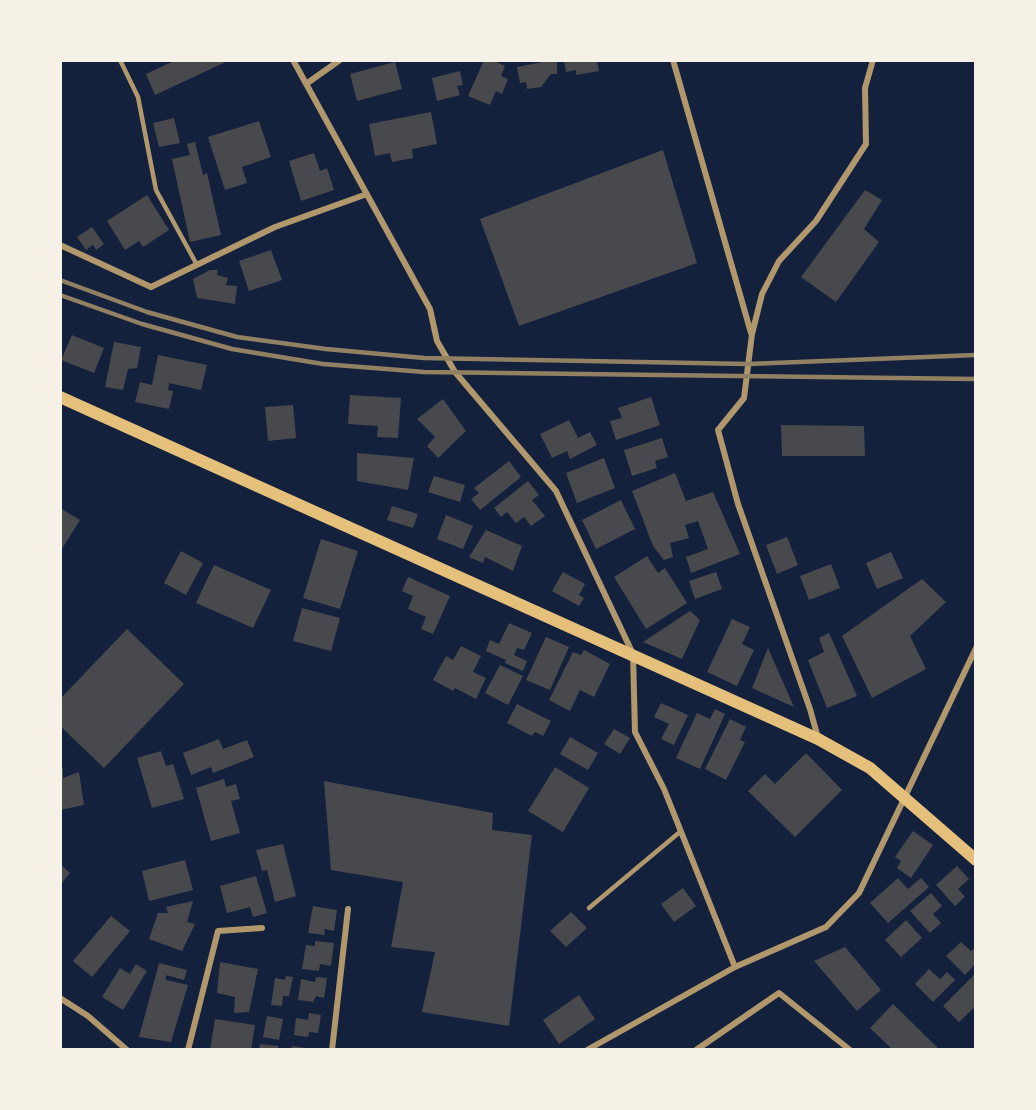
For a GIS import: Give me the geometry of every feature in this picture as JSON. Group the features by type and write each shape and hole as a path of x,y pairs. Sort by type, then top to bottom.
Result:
{"main road":[{"path":"60,397 818,739 870,768 976,860"}],"street":[{"path":"293,60 430,309 437,341 455,372 556,491 633,654 634,732 664,789 735,967"},
{"path":"306,84 340,60"},
{"path":"673,60 752,334"},
{"path":"818,739 810,709 738,504 718,430 744,398 752,334 762,294 779,261 816,221 866,144 865,88 873,60"},
{"path":"60,245 151,287 275,227 367,194"},
{"path":"587,1050 735,967 826,927 859,893 976,648"},
{"path":"332,1050 348,909"},
{"path":"188,1050 218,931 262,928"},
{"path":"696,1050 779,993 850,1050"},
{"path":"60,998 88,1016 127,1050"}],"lane":[{"path":"120,60 138,97 156,190 197,265"},
{"path":"589,908 681,831"}],"building":[{"path":"176,60 230,60 155,95 146,74"},
{"path":"484,60 492,60 505,66 501,76 508,79 502,94 496,91 490,105 468,96"},
{"path":"564,60 597,60 599,71 576,75 576,70 566,72"},
{"path":"557,61 557,74 551,74 541,87 527,89 526,82 520,83 517,67"},
{"path":"395,62 402,89 357,101 350,74"},
{"path":"460,71 463,85 457,86 460,95 437,101 432,78"},
{"path":"431,112 437,144 412,149 413,158 392,162 390,153 375,156 369,124"},
{"path":"174,118 180,143 159,147 153,123"},
{"path":"259,121 271,157 242,167 247,183 225,190 208,137"},
{"path":"195,142 203,175 207,173 221,235 190,242 172,159 190,155 187,144"},
{"path":"663,150 697,263 519,326 480,219"},
{"path":"314,153 320,171 327,168 334,190 301,201 289,161"},
{"path":"865,190 882,200 864,229 879,242 836,302 801,277"},
{"path":"147,195 169,230 143,247 139,241 125,250 107,221"},
{"path":"92,227 104,244 96,250 93,245 86,250 77,237"},
{"path":"271,250 282,280 249,291 239,261"},
{"path":"210,270 218,270 217,275 228,278 226,285 237,286 235,304 197,298 193,279"},
{"path":"72,335 104,348 94,373 61,360"},
{"path":"114,342 141,347 137,368 128,369 123,390 105,387"},
{"path":"158,355 207,365 201,390 169,383 168,390 173,391 169,409 135,402 140,382 152,385"},
{"path":"350,395 401,398 398,438 377,437 378,426 348,424"},
{"path":"651,397 660,425 616,440 610,421 622,418 618,408"},
{"path":"443,399 466,431 438,458 427,446 435,437 417,419"},
{"path":"293,405 296,438 268,441 265,407"},
{"path":"569,420 578,438 590,432 597,445 570,459 567,451 552,458 540,434"},
{"path":"781,425 864,426 865,456 782,456"},
{"path":"662,438 668,457 655,461 657,468 632,476 624,450"},
{"path":"357,453 414,458 408,490 357,481"},
{"path":"604,458 615,488 577,503 566,473"},
{"path":"509,461 521,477 480,510 471,499 479,493 474,488"},
{"path":"675,473 686,501 713,492 740,554 691,573 686,557 708,549 698,521 685,525 689,538 670,543 673,557 664,560 653,546 632,491"},
{"path":"434,476 465,485 460,502 428,492"},
{"path":"528,481 539,495 532,500 545,516 531,526 524,517 516,523 507,512 501,517 494,508"},
{"path":"621,500 635,529 596,549 582,520"},
{"path":"392,506 418,514 413,528 387,520"},
{"path":"60,508 80,520 60,552"},
{"path":"446,515 473,526 463,549 437,539"},
{"path":"486,530 522,546 513,571 485,557 483,563 469,557"},
{"path":"787,537 798,565 777,574 766,545"},
{"path":"321,539 358,551 340,609 303,598"},
{"path":"181,551 203,563 186,595 164,583"},
{"path":"891,552 903,578 877,589 866,563"},
{"path":"647,556 658,573 665,568 687,603 646,629 614,577"},
{"path":"831,564 840,588 809,600 800,576"},
{"path":"214,565 271,590 253,628 196,603"},
{"path":"563,572 585,584 579,595 584,598 579,606 552,591"},
{"path":"716,572 722,589 695,599 689,581"},
{"path":"408,577 450,596 433,634 421,629 426,617 408,609 413,596 402,591"},
{"path":"922,579 946,602 910,636 926,669 872,698 842,636"},
{"path":"302,608 340,618 331,651 293,641"},
{"path":"690,611 700,620 682,659 643,642"},
{"path":"732,619 750,627 742,644 754,650 737,686 707,672"},
{"path":"509,623 532,633 524,650 517,648 514,655 527,661 523,671 486,651 490,640 499,644"},
{"path":"127,629 184,684 104,768 60,726 60,699"},
{"path":"829,633 857,696 827,708 808,660 824,652 819,638"},
{"path":"546,637 569,647 550,690 526,680"},
{"path":"461,646 481,656 473,672 486,678 476,699 455,688 453,691 433,680 446,656 453,660"},
{"path":"768,648 794,707 752,688"},
{"path":"584,650 610,664 594,697 580,690 570,711 549,700 573,652 581,655"},
{"path":"500,665 523,676 508,705 485,693"},
{"path":"661,703 688,715 674,745 661,739 669,724 654,717"},
{"path":"517,704 551,721 543,736 535,732 532,736 507,723"},
{"path":"715,709 725,714 700,769 676,758 697,713 710,719"},
{"path":"730,719 746,727 740,740 745,742 726,780 705,769"},
{"path":"614,729 630,738 620,754 604,744"},
{"path":"570,737 598,753 588,770 560,754"},
{"path":"219,739 223,749 247,740 254,757 213,773 211,767 191,775 183,753"},
{"path":"161,751 166,766 173,764 184,799 152,808 137,758"},
{"path":"806,753 842,790 795,837 748,791 765,774 775,784"},
{"path":"555,767 589,788 563,832 528,811"},
{"path":"60,768 63,768 63,778 79,772 84,805 60,810"},
{"path":"224,779 226,787 236,784 240,799 231,801 240,833 211,841 196,788"},
{"path":"324,781 493,813 492,830 532,835 509,1026 422,1012 435,952 391,947 403,882 331,870"},
{"path":"913,831 933,845 911,878 897,868 901,861 895,857"},
{"path":"283,844 296,896 275,902 267,870 262,871 256,850"},
{"path":"185,860 193,890 149,901 142,871"},
{"path":"60,864 70,873 60,885"},
{"path":"957,866 969,879 958,889 965,897 955,906 936,885"},
{"path":"256,876 267,913 253,917 250,907 227,913 220,886"},
{"path":"898,878 908,889 921,878 929,887 888,923 870,903"},
{"path":"683,888 696,906 674,922 661,904"},
{"path":"931,893 942,906 933,914 941,923 930,933 910,911"},
{"path":"193,901 187,922 195,924 182,951 149,939 158,913 168,913 166,907"},
{"path":"313,906 337,910 334,931 324,929 325,935 308,933"},
{"path":"571,912 587,928 566,947 550,931"},
{"path":"111,916 130,931 92,977 73,961"},
{"path":"906,920 922,938 901,957 885,940"},
{"path":"315,941 334,943 331,966 320,964 319,971 302,969 306,945 315,946"},
{"path":"961,942 971,951 976,947 976,963 965,975 946,956"},
{"path":"845,947 881,990 857,1011 814,961"},
{"path":"220,962 258,969 249,1012 234,1013 235,997 217,993"},
{"path":"159,963 187,970 184,980 166,975 166,980 188,985 171,1042 139,1037"},
{"path":"136,964 147,971 123,1010 102,997 120,968 130,974"},
{"path":"929,969 940,979 947,972 955,980 933,1002 915,984"},
{"path":"976,973 976,1006 959,1022 943,1006"},
{"path":"286,976 293,977 289,996 283,996 282,1006 271,1005 275,978 285,980"},
{"path":"316,977 327,978 324,998 316,996 313,1002 298,1000 301,979 315,982"},
{"path":"579,995 595,1019 559,1044 543,1020"},
{"path":"893,1004 940,1050 893,1050 870,1028"},
{"path":"309,1013 321,1015 318,1033 309,1032 308,1037 294,1035 296,1018 308,1020"},
{"path":"267,1016 283,1019 279,1040 263,1037"},
{"path":"215,1019 255,1025 251,1050 210,1050"},
{"path":"260,1044 278,1046 278,1050 259,1050"},
{"path":"292,1046 312,1049 312,1050 291,1050"}],"railway":[{"path":"60,280 147,312 237,337 326,349 424,358 748,364 976,355"},
{"path":"60,295 142,324 232,349 323,364 424,372 976,379"}]}
